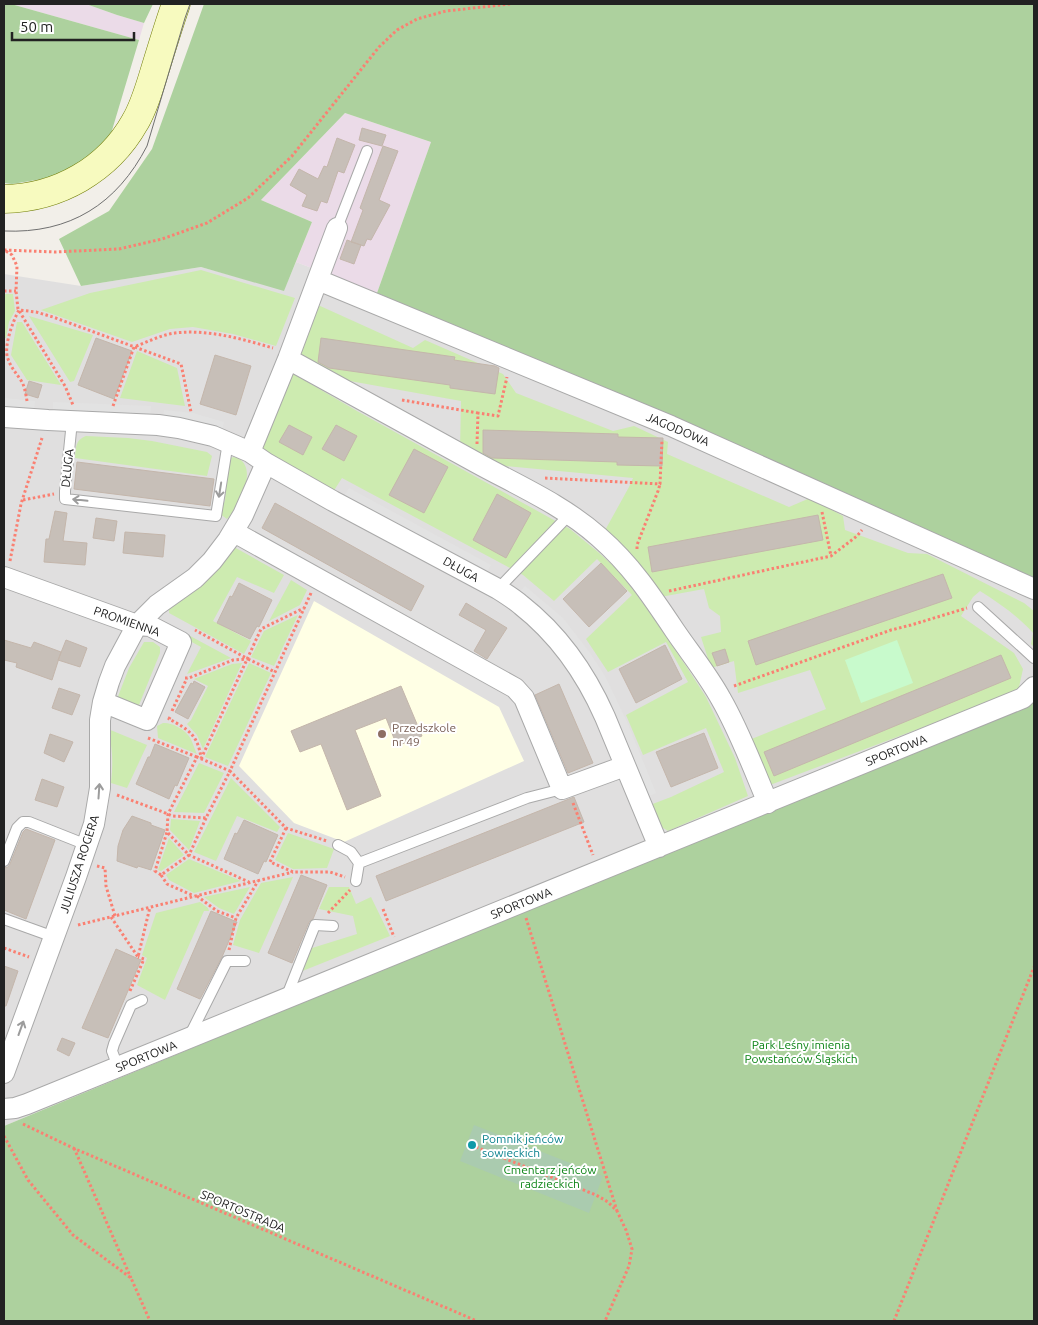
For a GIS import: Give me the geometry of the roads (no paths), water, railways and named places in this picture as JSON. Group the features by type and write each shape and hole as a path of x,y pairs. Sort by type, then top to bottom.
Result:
{"main road":[{"path":"4,199 32,197 55,191 83,177 107,159 125,138 136,121 147,94 176,4"}],"street":[{"name":"JULIUSZA ROGERA","path":"4,1073 94,824 100,788 100,720 103,702 115,666 137,625 158,605 195,578 212,561 244,515 258,458 289,356 337,228"},
{"name":"JAGODOWA","path":"318,280 663,422 1034,589"},
{"path":"289,356 546,500 570,514 598,536 638,577 717,692 737,730 768,802"},
{"name":"DŁUGA","path":"4,416 40,420 158,425 195,431 228,442 333,501 498,589 521,605 543,625 573,660 596,697 659,847"},
{"path":"234,532 515,688 524,698 565,788 625,766"},
{"name":"PROMIENNA","path":"5,578 137,625 150,626 182,642 178,674 147,720 103,702"},
{"name":"SPORTOWA","path":"10,1116 15,1108 1023,698 1034,688"}],"lane":[{"path":"337,228 367,151"},
{"name":"DŁUGA","path":"76,421 65,499 216,516 228,442"},
{"path":"498,589 570,514"},
{"path":"978,607 1034,658"},
{"path":"359,863 528,798 565,788"},
{"path":"4,861 17,828 24,822 29,822 84,854"},
{"path":"338,845 351,852 359,863 356,881"},
{"path":"4,919 55,934"},
{"path":"286,998 316,925 333,926"},
{"path":"188,1039 226,961 245,961"},
{"path":"118,1067 112,1051 114,1044 131,1005 142,1000"}],"tram line":[{"path":"4,231 28,231 70,221 106,199 121,184 147,146 190,4"}],"place":[{"name":"Przedszkole nr 49","path":"382,734"},
{"name":"Pomnik jeńców sowieckich","path":"472,1145"}],"park label":[{"name":"Park Leśny imienia Powstańców Śląskich","path":"801,1051"},
{"name":"Cmentarz jeńców radzieckich","path":"550,1176"}]}
